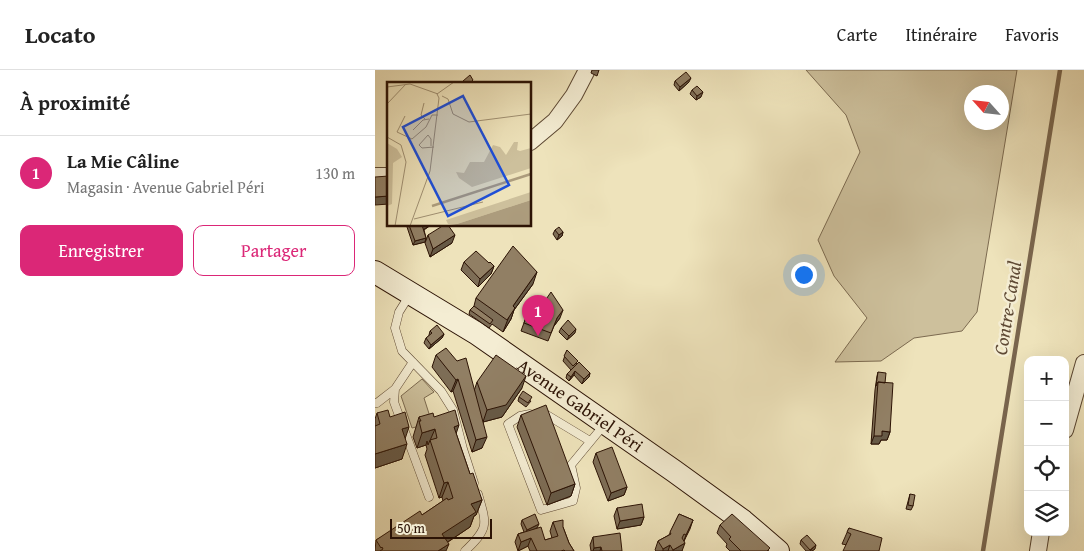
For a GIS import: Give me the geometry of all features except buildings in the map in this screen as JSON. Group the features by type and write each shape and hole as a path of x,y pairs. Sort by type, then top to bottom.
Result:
{"main road":[{"name":"Avenue Gabriel Péri","path":"375,272 476,333 743,521 778,551"}],"street":[{"path":"531,141 555,121 574,95 587,70"},
{"path":"1069,416 1084,363"},
{"path":"1038,551 1040,536"}],"lane":[{"path":"411,292 399,312 395,328 402,351 441,391 453,410 485,519 481,536 465,551"},
{"path":"375,403 395,389 413,362"},
{"path":"395,389 394,402 429,497"},
{"path":"590,441 542,411 520,416 508,424 541,510 573,500 576,488 571,465 605,423"}],"shaded area":[{"path":"806,70 1017,70 1009,118 1009,85 964,85 964,130 1007,130 977,312 962,331 914,338 881,361 835,362 867,318 834,276 818,240 860,152 846,115"},
{"path":"422,379 434,392 424,398 432,423 412,428 401,396"}],"waterway":[{"name":"Contre-Canal","path":"983,551 1060,70"}],"place":[{"name":"La Mie Câline","path":"538,336"}]}
